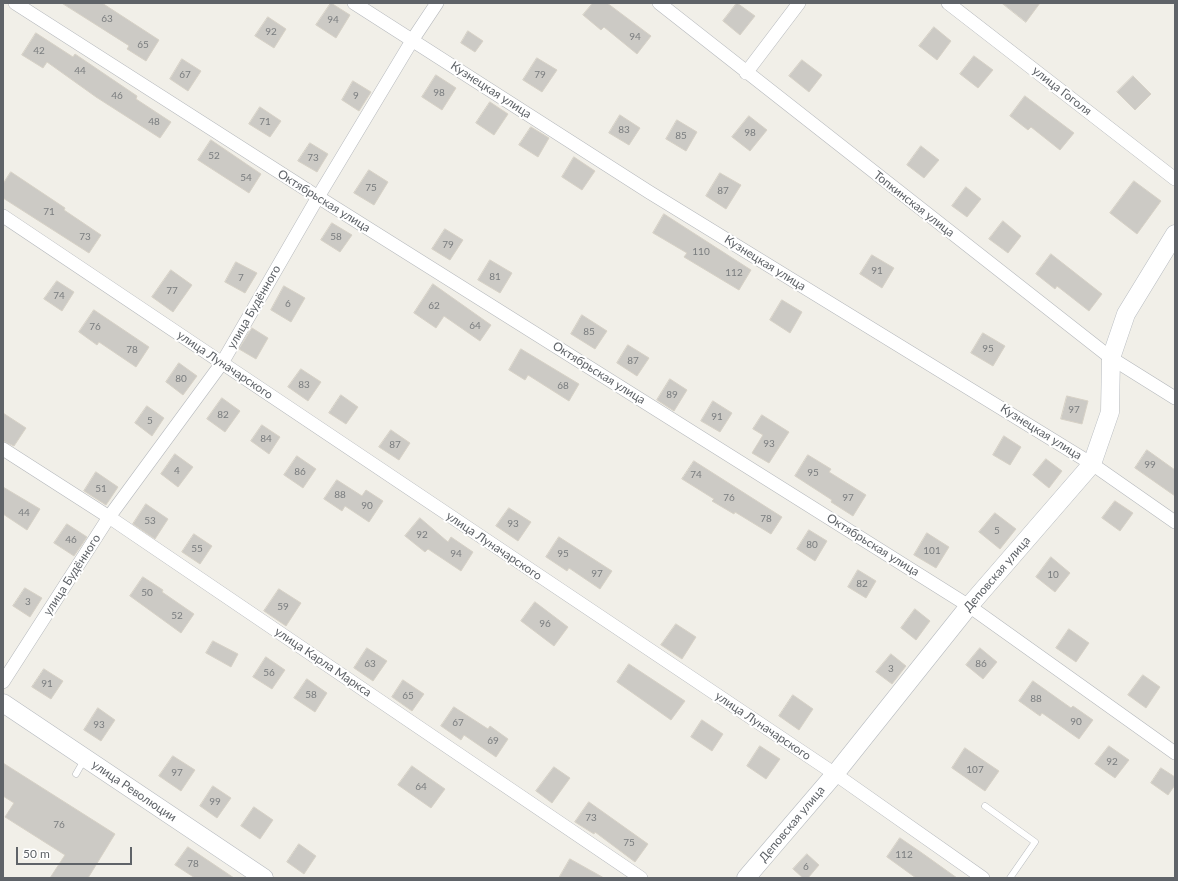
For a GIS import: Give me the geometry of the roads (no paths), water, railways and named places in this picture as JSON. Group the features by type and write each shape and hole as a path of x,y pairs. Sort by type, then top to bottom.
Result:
{"street":[{"name":"Октябрьская улица","path":"15,3 318,197 969,606 1175,753"},
{"name":"Кузнецкая улица","path":"354,3 413,39 649,192 1092,464 1175,522"},
{"name":"улица Будённого","path":"3,682 109,517 222,363 318,197 413,39 437,3"},
{"name":"Топкинская улица","path":"659,3 746,73 1112,358 1175,398"},
{"path":"746,73 799,3"},
{"name":"улица Гоголя","path":"948,3 1175,179"},
{"name":"улица Луначарского","path":"3,216 835,774 983,878"},
{"name":"Деповская улица","path":"746,878 835,774 969,606 1092,464 1110,412 1112,358 1126,314 1175,234"},
{"name":"улица Карла Маркса","path":"3,449 109,517 641,878"},
{"name":"улица Революции","path":"3,703 264,878"}],"lane":[{"path":"76,774 85,758"},
{"path":"985,806 1035,842 1010,878"}]}
